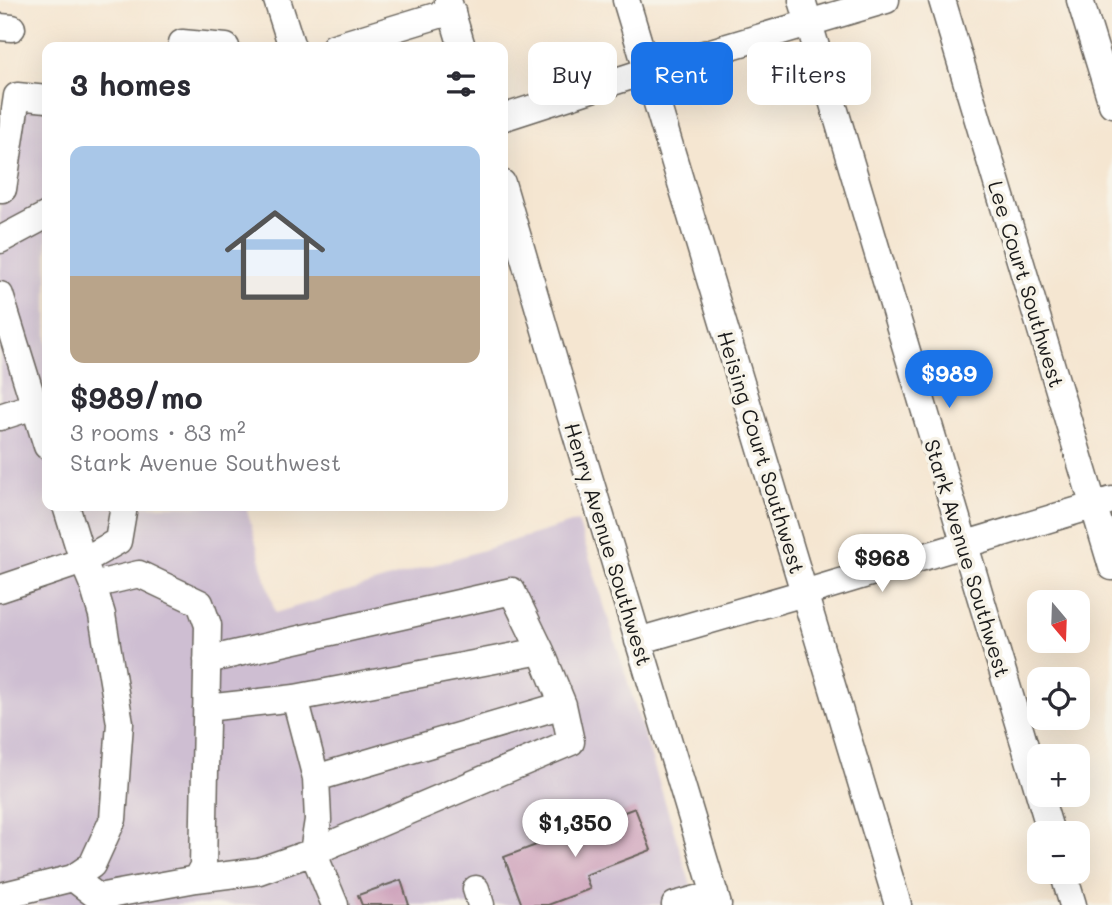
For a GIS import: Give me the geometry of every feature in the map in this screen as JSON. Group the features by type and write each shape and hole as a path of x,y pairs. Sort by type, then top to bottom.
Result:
{"street":[{"path":"277,0 290,42"},
{"name":"Heising Court Southwest","path":"626,0 638,42"},
{"path":"724,42 806,11 886,0"},
{"name":"Lee Court Southwest","path":"942,0 1103,503 1112,567"},
{"path":"1080,0 1112,104"},
{"path":"348,42 450,6 461,42"},
{"name":"Stark Avenue Southwest","path":"806,11 1047,821"},
{"path":"508,116 631,76"},
{"path":"0,189 3,189 17,96 42,98"},
{"name":"Heising Court Southwest","path":"657,105 898,905"},
{"path":"0,240 42,218"},
{"name":"Henry Avenue Southwest","path":"508,225 513,260 638,641 716,899"},
{"path":"0,295 41,404 0,417"},
{"path":"638,641 1103,503"},
{"path":"0,896 73,878 92,865 113,819 120,723 102,615 68,511"},
{"path":"88,573 118,541 123,511"},
{"path":"0,589 88,573 139,574 200,603 208,625 203,866 195,879"},
{"path":"73,878 98,897 195,879 258,872 313,852 571,742 563,705 541,651 512,592 207,660"},
{"path":"206,708 295,698 541,651"},
{"path":"295,698 316,778 318,820 313,852 335,905"},
{"path":"316,778 563,705"},
{"path":"1067,884 1073,905"},
{"path":"676,905 716,899"}],"shaded area":[{"path":"12,89 42,92 42,511 247,511 275,613 578,521 697,905 0,905 0,173"}],"building":[{"path":"635,808 651,850 585,875 590,889 548,905 522,905 504,857"},
{"path":"401,880 409,905 362,905 358,895"}]}
